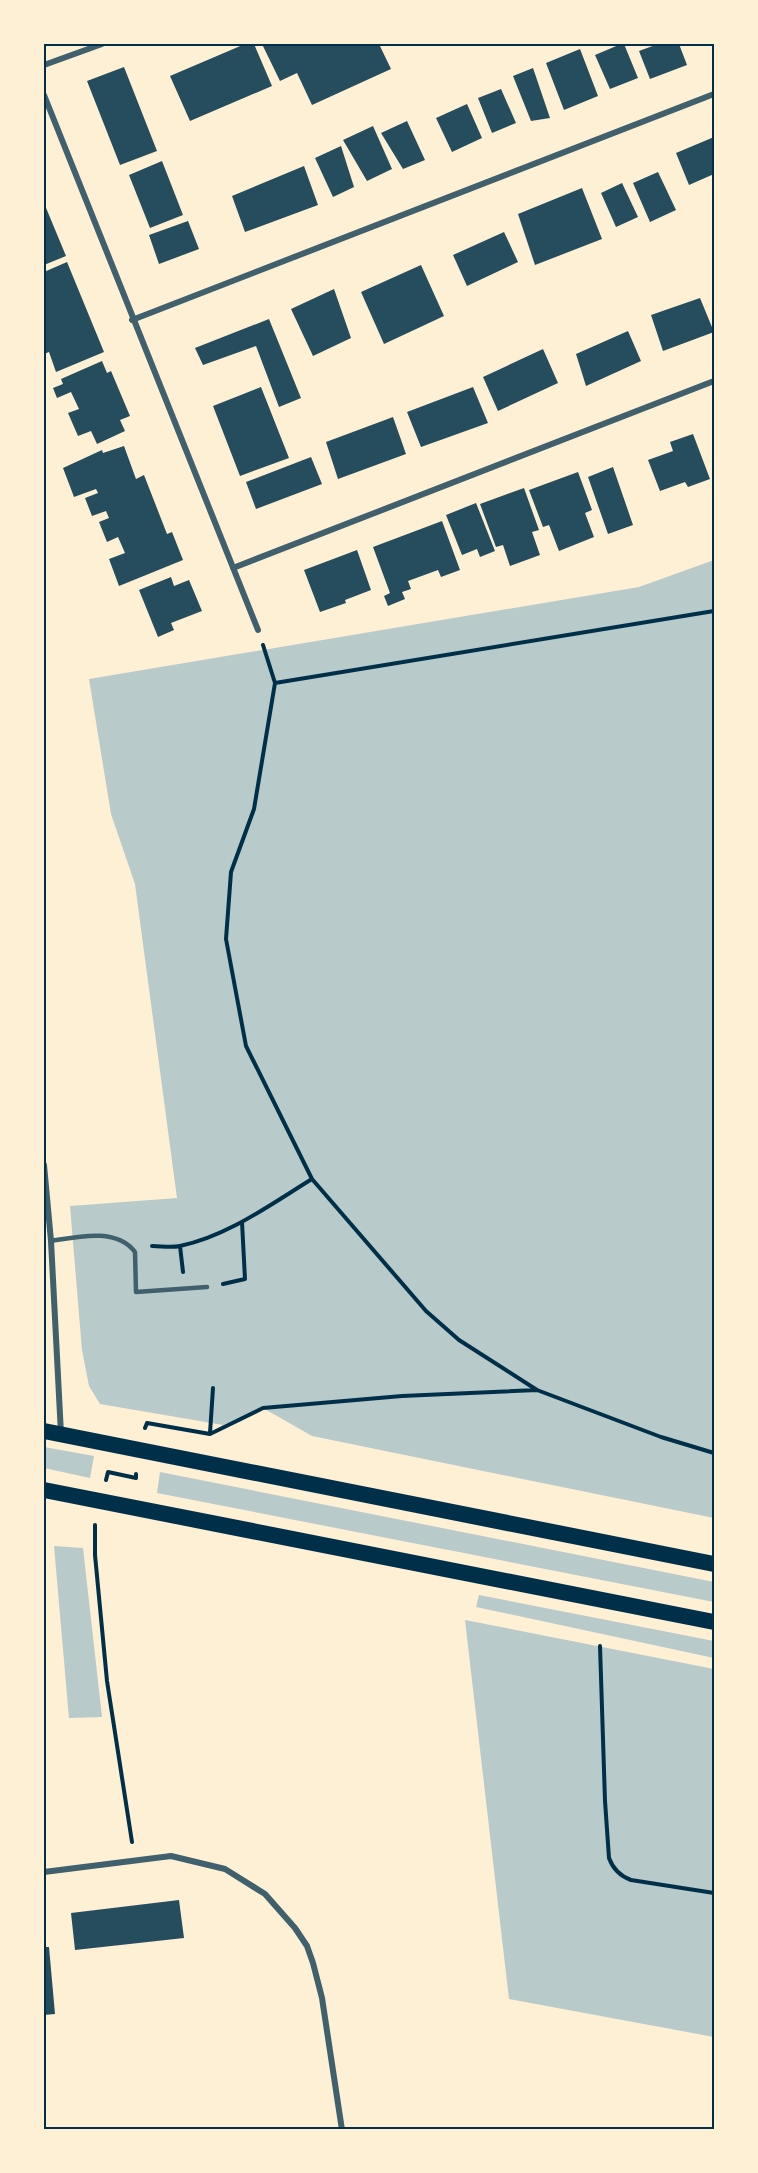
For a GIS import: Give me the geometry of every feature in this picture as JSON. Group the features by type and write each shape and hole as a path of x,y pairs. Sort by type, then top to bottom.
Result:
{"highway":[{"path":"44,1431 714,1564"},
{"path":"44,1490 714,1622"}],"street":[{"path":"44,65 102,44"},
{"path":"132,320 714,94"},
{"path":"44,95 132,320 258,630"},
{"path":"233,568 714,381"},
{"path":"44,1164 51,1241 61,1435"},
{"path":"44,1872 171,1856 225,1869 265,1894 295,1928 310,1954 320,1985 342,2130"}],"lane":[{"path":"51,1241 92,1236 110,1237 130,1245 136,1259 136,1292 207,1287"}],"path":[{"path":"275,683 714,611"},
{"path":"258,630 275,683 254,809 231,872 226,939 246,1046 312,1179 426,1311 459,1340 537,1390 661,1437 714,1453"},
{"path":"130,1245 180,1246 242,1222 312,1179"},
{"path":"207,1287 245,1279 242,1222"},
{"path":"180,1246 186,1288"},
{"path":"210,1434 213,1388"},
{"path":"147,1423 210,1434 262,1408 402,1396 537,1390"},
{"path":"100,1501 94,1530 107,1681 128,1802 135,1860"},
{"path":"600,1647 605,1801 609,1858 612,1865 620,1875 631,1880 714,1893"}],"shaded area":[{"path":"714,560 714,1518 312,1436 263,1408 223,1425 100,1404 89,1386 82,1350 70,1206 177,1198 135,884 111,814 89,679 639,587"},
{"path":"44,1447 94,1456 90,1478 44,1468"},
{"path":"160,1472 714,1582 714,1602 157,1493"},
{"path":"54,1546 83,1548 102,1717 69,1718"},
{"path":"479,1595 714,1641 714,1658 476,1607"},
{"path":"465,1620 714,1669 714,2037 509,1999"}],"building":[{"path":"245,44 254,44 272,86 190,121 170,76"},
{"path":"262,44 379,44 391,69 312,105 297,73 280,81"},
{"path":"624,44 638,78 610,89 595,55"},
{"path":"658,44 679,44 687,65 650,79 639,51"},
{"path":"580,49 598,96 564,110 546,63"},
{"path":"124,67 157,151 120,165 87,81"},
{"path":"533,68 550,118 531,121 513,76"},
{"path":"501,89 516,123 492,133 478,98"},
{"path":"467,104 482,138 452,152 436,118"},
{"path":"407,121 425,160 403,169 381,133"},
{"path":"373,126 392,169 367,181 343,140"},
{"path":"714,137 714,174 689,185 676,153"},
{"path":"341,146 354,187 333,197 315,158"},
{"path":"162,161 183,215 150,228 129,175"},
{"path":"304,166 318,205 245,232 232,196"},
{"path":"658,172 676,210 650,222 633,183"},
{"path":"622,183 638,217 616,227 601,193"},
{"path":"582,188 602,239 535,265 518,214"},
{"path":"44,203 66,256 44,265"},
{"path":"188,221 199,249 159,264 149,235"},
{"path":"504,232 518,262 467,286 453,255"},
{"path":"67,262 104,352 56,372 49,352 44,354 44,272"},
{"path":"421,265 444,316 384,344 361,292"},
{"path":"334,289 351,338 313,356 291,309"},
{"path":"700,298 714,332 663,351 651,315"},
{"path":"269,319 301,398 279,407 256,346 203,365 195,348"},
{"path":"628,331 641,361 586,386 576,354"},
{"path":"543,349 558,383 498,411 483,377"},
{"path":"102,361 107,373 111,371 130,416 120,420 125,431 97,444 91,431 78,436 68,413 79,409 71,392 57,398 53,388 63,384 61,379"},
{"path":"261,387 289,458 240,476 213,406"},
{"path":"473,387 488,423 421,447 407,412"},
{"path":"393,417 406,454 338,479 326,442"},
{"path":"693,434 710,479 688,487 685,482 660,491 648,460 673,451 670,442"},
{"path":"124,446 136,479 144,475 167,534 172,532 183,560 119,586 109,559 125,553 118,537 107,542 99,522 109,518 106,511 92,516 85,498 98,493 96,489 74,497 63,468 102,450 103,453"},
{"path":"311,457 322,484 256,509 246,482"},
{"path":"613,467 633,525 608,534 588,477"},
{"path":"578,472 592,510 585,513 594,537 559,551 549,525 543,527 529,490"},
{"path":"524,488 539,530 532,532 540,555 510,566 503,545 496,547 480,504"},
{"path":"476,503 495,551 480,557 477,549 462,555 446,515"},
{"path":"442,521 460,570 441,577 438,570 408,581 411,589 402,592 405,599 388,606 384,596 390,593 373,547"},
{"path":"357,550 371,590 345,600 346,603 320,612 304,570"},
{"path":"171,577 174,586 189,580 202,611 171,623 174,630 158,637 139,590"},
{"path":"179,1900 184,1938 75,1950 71,1913"},
{"path":"44,1947 49,1947 55,2014 44,2015"}]}
